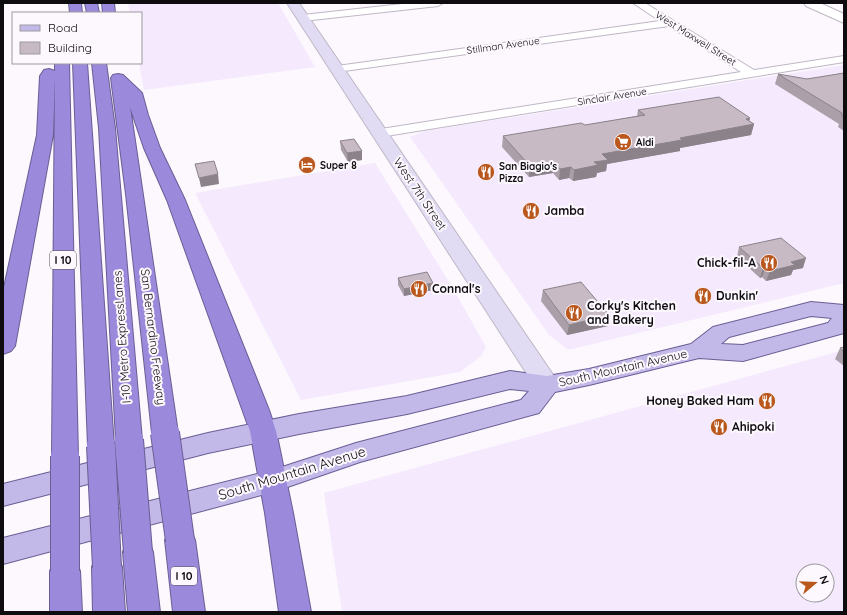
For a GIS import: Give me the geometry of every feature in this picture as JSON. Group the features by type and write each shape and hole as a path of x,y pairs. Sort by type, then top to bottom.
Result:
{"highway":[{"path":"3,346 45,135 47,76 54,64"},
{"name":"I 10","path":"62,64 66,612"},
{"path":"80,64 109,612"},
{"name":"I-10 Metro ExpressLanes","path":"99,64 107,128 129,440 144,612"},
{"path":"117,71 135,93 140,115 152,148 176,200 263,431 296,612"},
{"name":"San Bernardino Freeway","path":"117,71 135,194 189,612"},
{"path":"62,174 83,121"},
{"path":"107,128 135,194"}],"main road":[{"name":"West 7th Street","path":"293,3 547,384"},
{"name":"South Mountain Avenue","path":"699,350 721,332 766,320 811,309 844,312"},
{"name":"South Mountain Avenue","path":"3,496 208,443 263,431 407,405 510,380 547,384 589,377 699,350 743,353 836,328 844,319"},
{"name":"South Mountain Avenue","path":"3,551 273,481 356,453 530,407 547,384"}],"street":[{"path":"304,18 438,3"},
{"name":"West Maxwell Street","path":"638,3 753,74"},
{"path":"810,3 844,19"},
{"name":"Stillman Avenue","path":"337,69 670,23"},
{"name":"Sinclair Avenue","path":"380,133 844,59"}],"shaded area":[{"path":"128,3 278,3 315,67 144,90 139,64 142,64 142,12 130,12"},
{"path":"844,65 844,283 572,349 567,349 549,335 410,137 425,131"},
{"path":"375,163 451,285 486,347 481,356 460,372 301,400 195,193"},
{"path":"844,350 844,612 342,612 324,493"}],"building":[{"path":"844,73 844,117 842,116 842,113 778,74 807,79"},
{"path":"719,97 750,118 746,119 754,124 680,138 682,140 602,154 608,160 594,162 598,165 574,170 571,167 560,169 554,162 530,166 503,136 581,123 585,125 645,115 638,110"},
{"path":"354,139 362,151 347,153 340,141"},
{"path":"214,161 218,174 199,178 195,164"},
{"path":"781,238 806,258 791,262 795,265 770,271 766,267 763,268 739,247"},
{"path":"427,272 433,283 404,289 398,278"},
{"path":"581,282 609,315 569,325 543,290"}],"place":[{"name":"Aldi","path":"623,142"},
{"name":"Super 8","path":"307,165"},
{"name":"San Biagio's Pizza","path":"486,172"},
{"name":"Jamba","path":"531,211"},
{"name":"Chick-fil-A","path":"769,263"},
{"name":"Connal's","path":"419,289"},
{"name":"Dunkin'","path":"703,296"},
{"name":"Corky's Kitchen and Bakery","path":"574,313"},
{"name":"Honey Baked Ham","path":"767,401"},
{"name":"Ahipoki","path":"719,427"}]}
